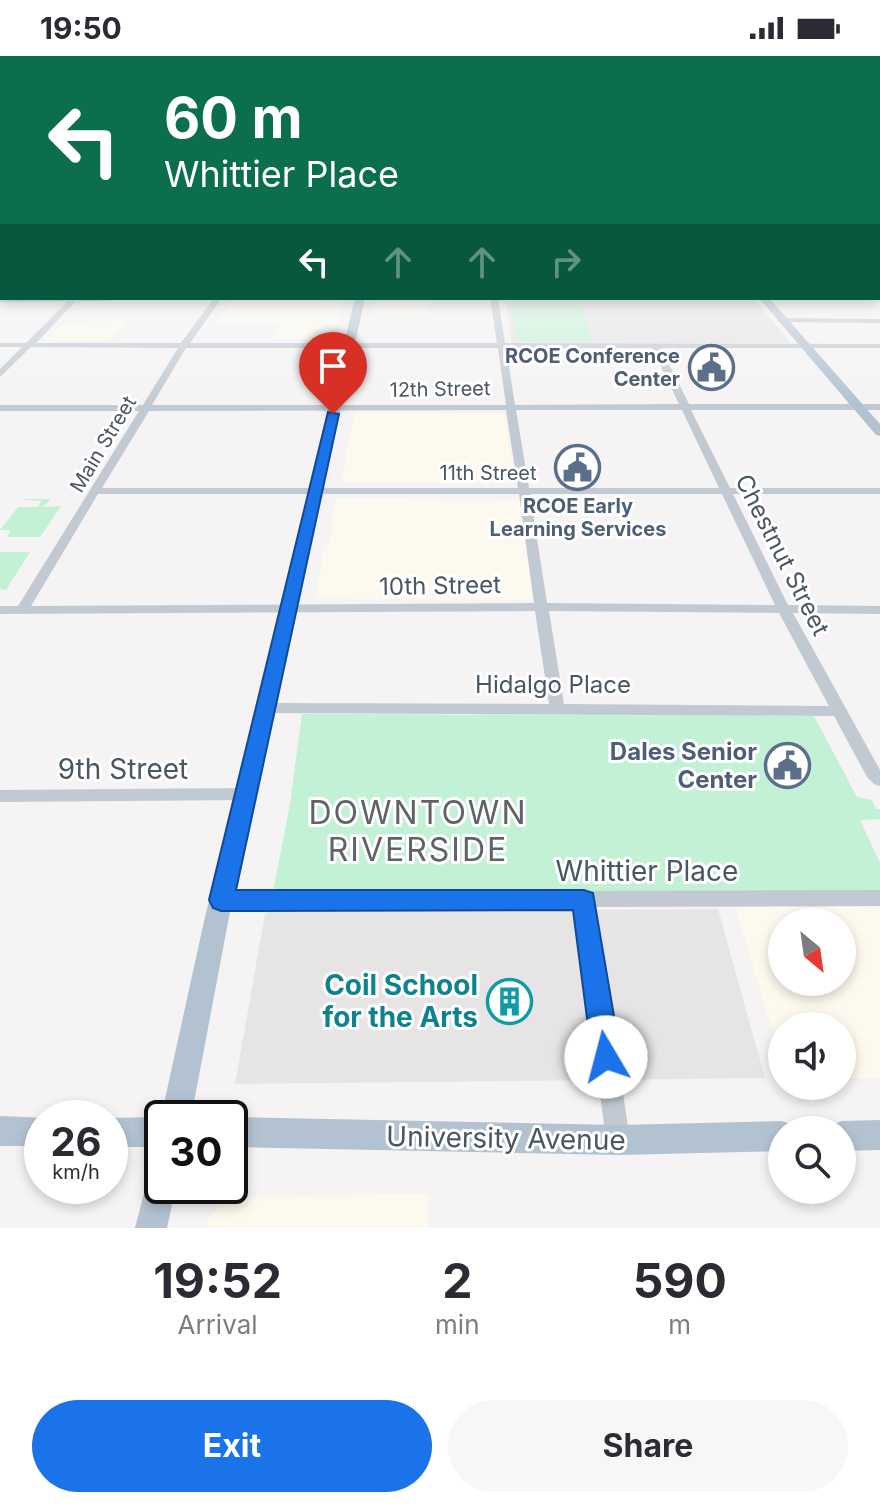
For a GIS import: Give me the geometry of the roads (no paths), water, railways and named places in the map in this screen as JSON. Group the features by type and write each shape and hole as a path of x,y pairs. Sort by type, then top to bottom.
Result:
{"main road":[{"path":"180,1100 221,900 359,300"},
{"path":"766,300 880,432"},
{"path":"0,1131 24,1131"},
{"name":"University Avenue","path":"248,1132 618,1140 768,1136"},
{"path":"856,1136 880,1135"},
{"path":"151,1228 156,1204"}],"street":[{"path":"0,374 72,300"},
{"name":"Main Street","path":"22,610 184,345 217,300"},
{"path":"494,300 557,709"},
{"path":"781,320 880,321"},
{"path":"0,345 880,346"},
{"name":"Chestnut Street","path":"655,345 783,608 880,780"},
{"name":"12th Street","path":"0,408 880,407"},
{"name":"11th Street","path":"95,491 880,491"},
{"name":"10th Street","path":"0,610 542,607 880,610"},
{"name":"Hidalgo Place","path":"267,708 839,711"},
{"name":"9th Street","path":"0,796 247,794"},
{"name":"Whittier Place","path":"221,900 880,898"},
{"path":"584,900 618,1140"}],"place":[{"name":"RCOE Conference Center","path":"711,368"},
{"name":"RCOE Early Learning Services","path":"578,467"},
{"name":"Dales Senior Center","path":"788,766"},
{"name":"Coil School for the Arts","path":"509,1001"}],"district":[{"name":"DOWNTOWN RIVERSIDE","path":"418,832"}]}
